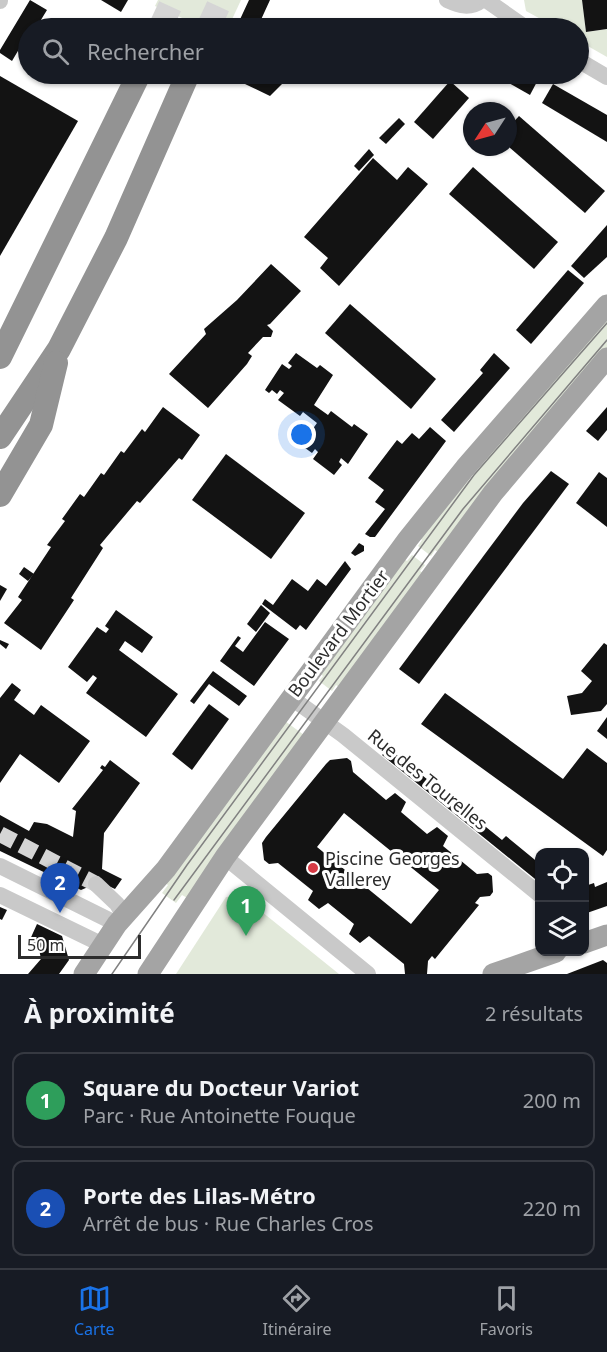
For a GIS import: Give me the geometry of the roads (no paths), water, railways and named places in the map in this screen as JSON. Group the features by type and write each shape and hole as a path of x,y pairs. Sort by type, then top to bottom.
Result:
{"highway":[{"path":"0,357 135,84"},
{"path":"0,437 59,349 116,238 184,84"},
{"path":"0,495 41,425 59,349"}],"main road":[{"name":"Boulevard Mortier","path":"84,974 121,920 166,869 290,697 465,468 607,305"},
{"path":"148,974 225,857 493,493 607,358"},
{"path":"493,974 542,956"}],"street":[{"path":"447,0 462,6 472,6 484,0 511,18"},
{"path":"589,66 607,76"},
{"name":"Rue des Tourelles","path":"290,697 324,721 535,891"},
{"path":"225,857 368,974"},
{"path":"0,866 121,920"},
{"path":"96,884 117,904 121,920"},
{"path":"0,895 103,945"}],"tunnel":[{"path":"165,18 173,0"},
{"path":"213,18 221,0"},
{"path":"0,834 96,884"}],"tram line":[{"path":"112,974 187,865 474,475 607,323"},
{"path":"174,900 463,509 607,340"}],"place":[{"name":"Piscine Georges Vallerey","path":"313,868"},
{"name":"Porte des Lilas-Métro","path":"60,913"},
{"name":"Square du Docteur Variot","path":"246,936"}]}
